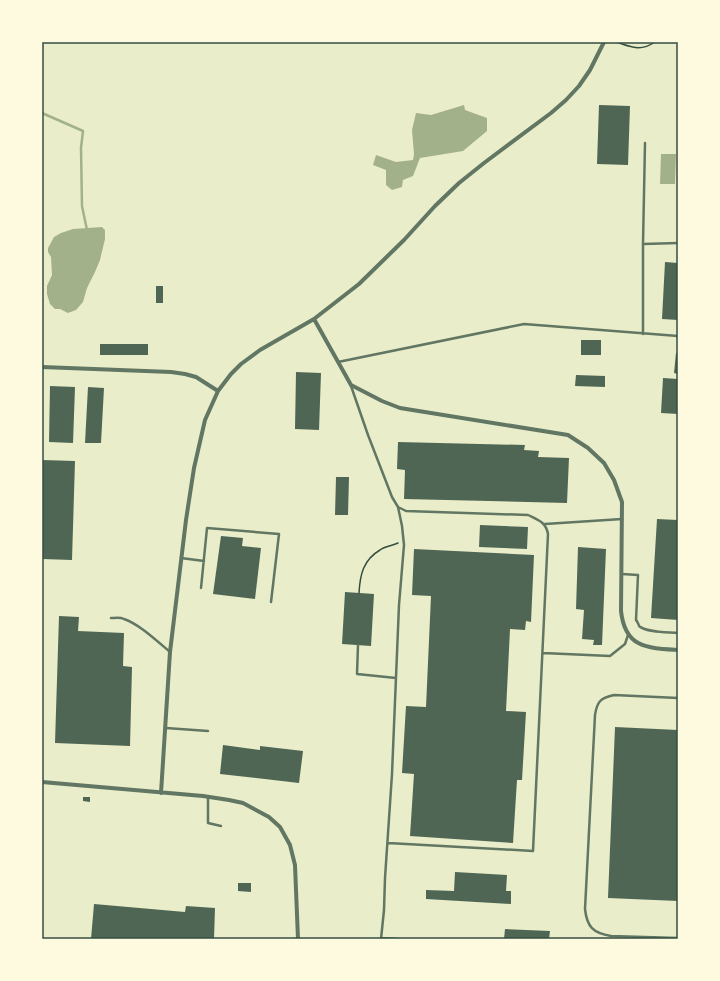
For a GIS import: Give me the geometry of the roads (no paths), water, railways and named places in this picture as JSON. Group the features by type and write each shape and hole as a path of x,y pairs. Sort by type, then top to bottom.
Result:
{"street":[{"path":"161,793 170,652 190,494 205,420 218,391 241,364 260,350 314,319 359,284 459,183 552,113 579,86 590,70 604,42"},
{"path":"314,319 351,385 370,396 400,408 568,435 588,448 604,463 614,480 622,502 621,617 625,629 628,635 644,646 657,649 678,650"},
{"path":"42,367 171,372 196,377 218,391"},
{"path":"42,782 208,797 243,802 269,817 280,827 290,844 295,865 298,939"}],"lane":[{"path":"643,334 645,143"},
{"path":"643,244 678,243"},
{"path":"337,362 524,324 678,336"},
{"path":"351,385 385,483 398,506 402,526 403,541 392,774 381,938 398,939"},
{"path":"388,843 533,851 548,534 544,524 528,515 406,511 398,506"},
{"path":"544,524 622,519"},
{"path":"201,588 207,528 279,534 271,602"},
{"path":"181,558 204,561"},
{"path":"622,574 638,575 636,620 639,626 659,632 678,633"},
{"path":"111,618 123,618 138,626 170,652"},
{"path":"543,653 610,656 625,644 628,635"},
{"path":"358,645 357,674 396,678"},
{"path":"678,698 614,695 604,698 596,707 586,909 588,922 591,928 597,933 603,935 678,938"},
{"path":"166,728 208,732"},
{"path":"208,797 208,823 221,826"}],"waterway":[{"path":"42,113 83,131 81,148 82,206 87,230"}]}
